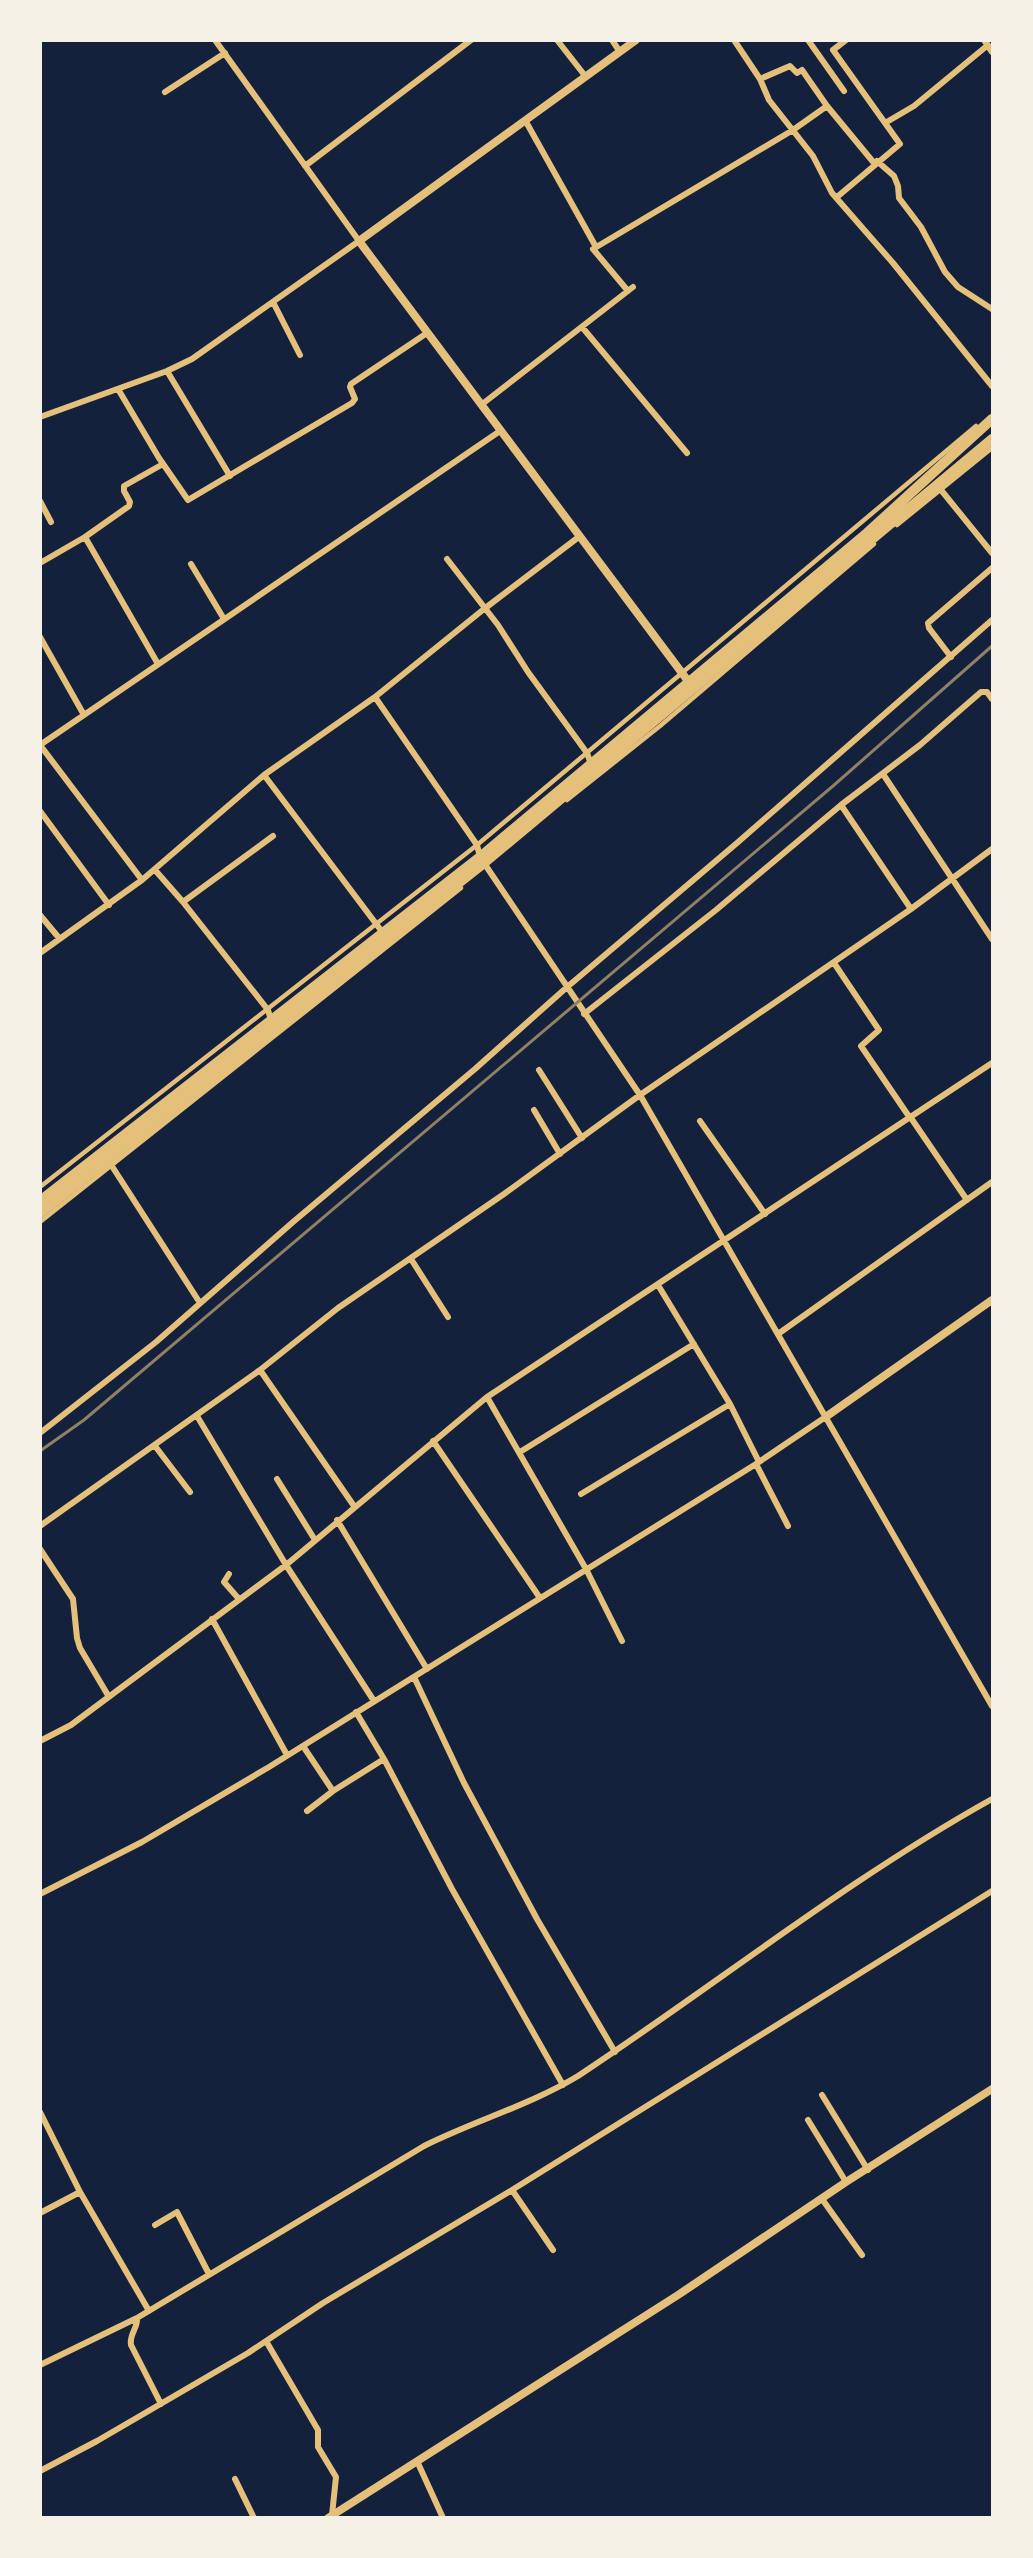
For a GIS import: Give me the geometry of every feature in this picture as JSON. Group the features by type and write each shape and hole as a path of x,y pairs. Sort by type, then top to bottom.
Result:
{"highway":[{"path":"40,1201 380,928 484,862 591,764 867,533 993,419"},
{"path":"40,1213 110,1162 484,862 688,681 939,487 993,439"}],"street":[{"path":"216,40 359,241 688,681"},
{"path":"305,166 471,40"},
{"path":"556,40 586,77"},
{"path":"612,40 620,52"},
{"path":"40,417 167,371 203,352 636,40"},
{"path":"734,40 760,79 770,100 813,156 832,193 893,263 993,386"},
{"path":"808,40 844,91"},
{"path":"837,197 900,144 833,50 846,40"},
{"path":"885,123 914,106 989,46"},
{"path":"165,92 225,53"},
{"path":"760,79 790,66 797,73 802,70 827,106 876,162 894,176 899,198 921,227 945,272 958,287 993,309"},
{"path":"481,405 631,289 593,249 793,130 827,106"},
{"path":"525,120 596,247"},
{"path":"273,302 300,355"},
{"path":"582,327 687,453"},
{"path":"118,389 187,500 353,403 355,399 351,384 427,333"},
{"path":"167,371 230,476"},
{"path":"264,775 380,928 586,753 688,681 993,413"},
{"path":"142,880 40,745 500,431"},
{"path":"484,862 660,726 939,487 993,448"},
{"path":"40,562 85,537 130,505 124,486 163,464"},
{"path":"939,487 993,553"},
{"path":"40,501 51,522"},
{"path":"40,953 155,870 264,775 375,697 484,609 580,536"},
{"path":"85,537 158,664"},
{"path":"447,560 498,625 528,672 586,753 591,764"},
{"path":"191,564 224,619"},
{"path":"951,657 929,628 928,623 993,568"},
{"path":"40,1433 156,1342 475,1069 566,988 746,836 993,620"},
{"path":"40,637 84,715"},
{"path":"584,1014 920,745 981,692 987,692 993,699"},
{"path":"375,697 477,845 484,862 566,988 640,1095 993,1706"},
{"path":"883,774 993,939"},
{"path":"841,806 911,909"},
{"path":"40,811 109,905"},
{"path":"183,902 273,836"},
{"path":"40,1526 260,1370 338,1308 560,1154 640,1095 834,963 993,849"},
{"path":"40,1187 269,1015 183,902 155,870"},
{"path":"40,915 59,938"},
{"path":"834,963 879,1029 861,1046 967,1200"},
{"path":"40,1741 71,1725 285,1565 487,1397 993,1063"},
{"path":"539,1070 582,1138"},
{"path":"534,1110 560,1154"},
{"path":"699,1121 765,1214"},
{"path":"40,1222 110,1162 200,1303"},
{"path":"778,1334 993,1182"},
{"path":"411,1259 448,1317"},
{"path":"658,1285 730,1404 788,1526"},
{"path":"40,1894 142,1842 303,1746 758,1463 993,1300"},
{"path":"520,1452 694,1344"},
{"path":"260,1370 354,1506"},
{"path":"487,1397 586,1569 622,1641"},
{"path":"581,1494 730,1404"},
{"path":"197,1416 285,1565 374,1701"},
{"path":"433,1441 540,1598"},
{"path":"154,1446 189,1492"},
{"path":"277,1479 315,1540"},
{"path":"337,1520 427,1668"},
{"path":"40,1549 72,1599 80,1648 109,1697"},
{"path":"229,1574 224,1578 224,1582 239,1599"},
{"path":"212,1619 288,1755"},
{"path":"414,1677 464,1783 537,1919 615,2052"},
{"path":"356,1712 384,1759 484,1949 563,2085"},
{"path":"303,1746 333,1791"},
{"path":"307,1811 333,1791 384,1759"},
{"path":"40,2365 137,2318 424,2146 458,2129 563,2085 615,2052 832,1899 934,1831 993,1799"},
{"path":"40,2471 266,2341 323,2303 512,2190 993,1891"},
{"path":"330,2516 678,2295 846,2182 993,2089"},
{"path":"822,2096 868,2170"},
{"path":"40,2112 80,2192 149,2311"},
{"path":"808,2120 846,2182"},
{"path":"512,2190 553,2250"},
{"path":"40,2213 80,2192"},
{"path":"822,2199 862,2255"},
{"path":"154,2225 177,2212 209,2274"},
{"path":"137,2318 137,2324 130,2337 131,2344 160,2404"},
{"path":"266,2341 317,2428 318,2447 335,2474 330,2516"},
{"path":"417,2461 443,2517"},
{"path":"235,2479 254,2517"}],"railway":[{"path":"40,1451 84,1420 833,786 992,646"}]}
